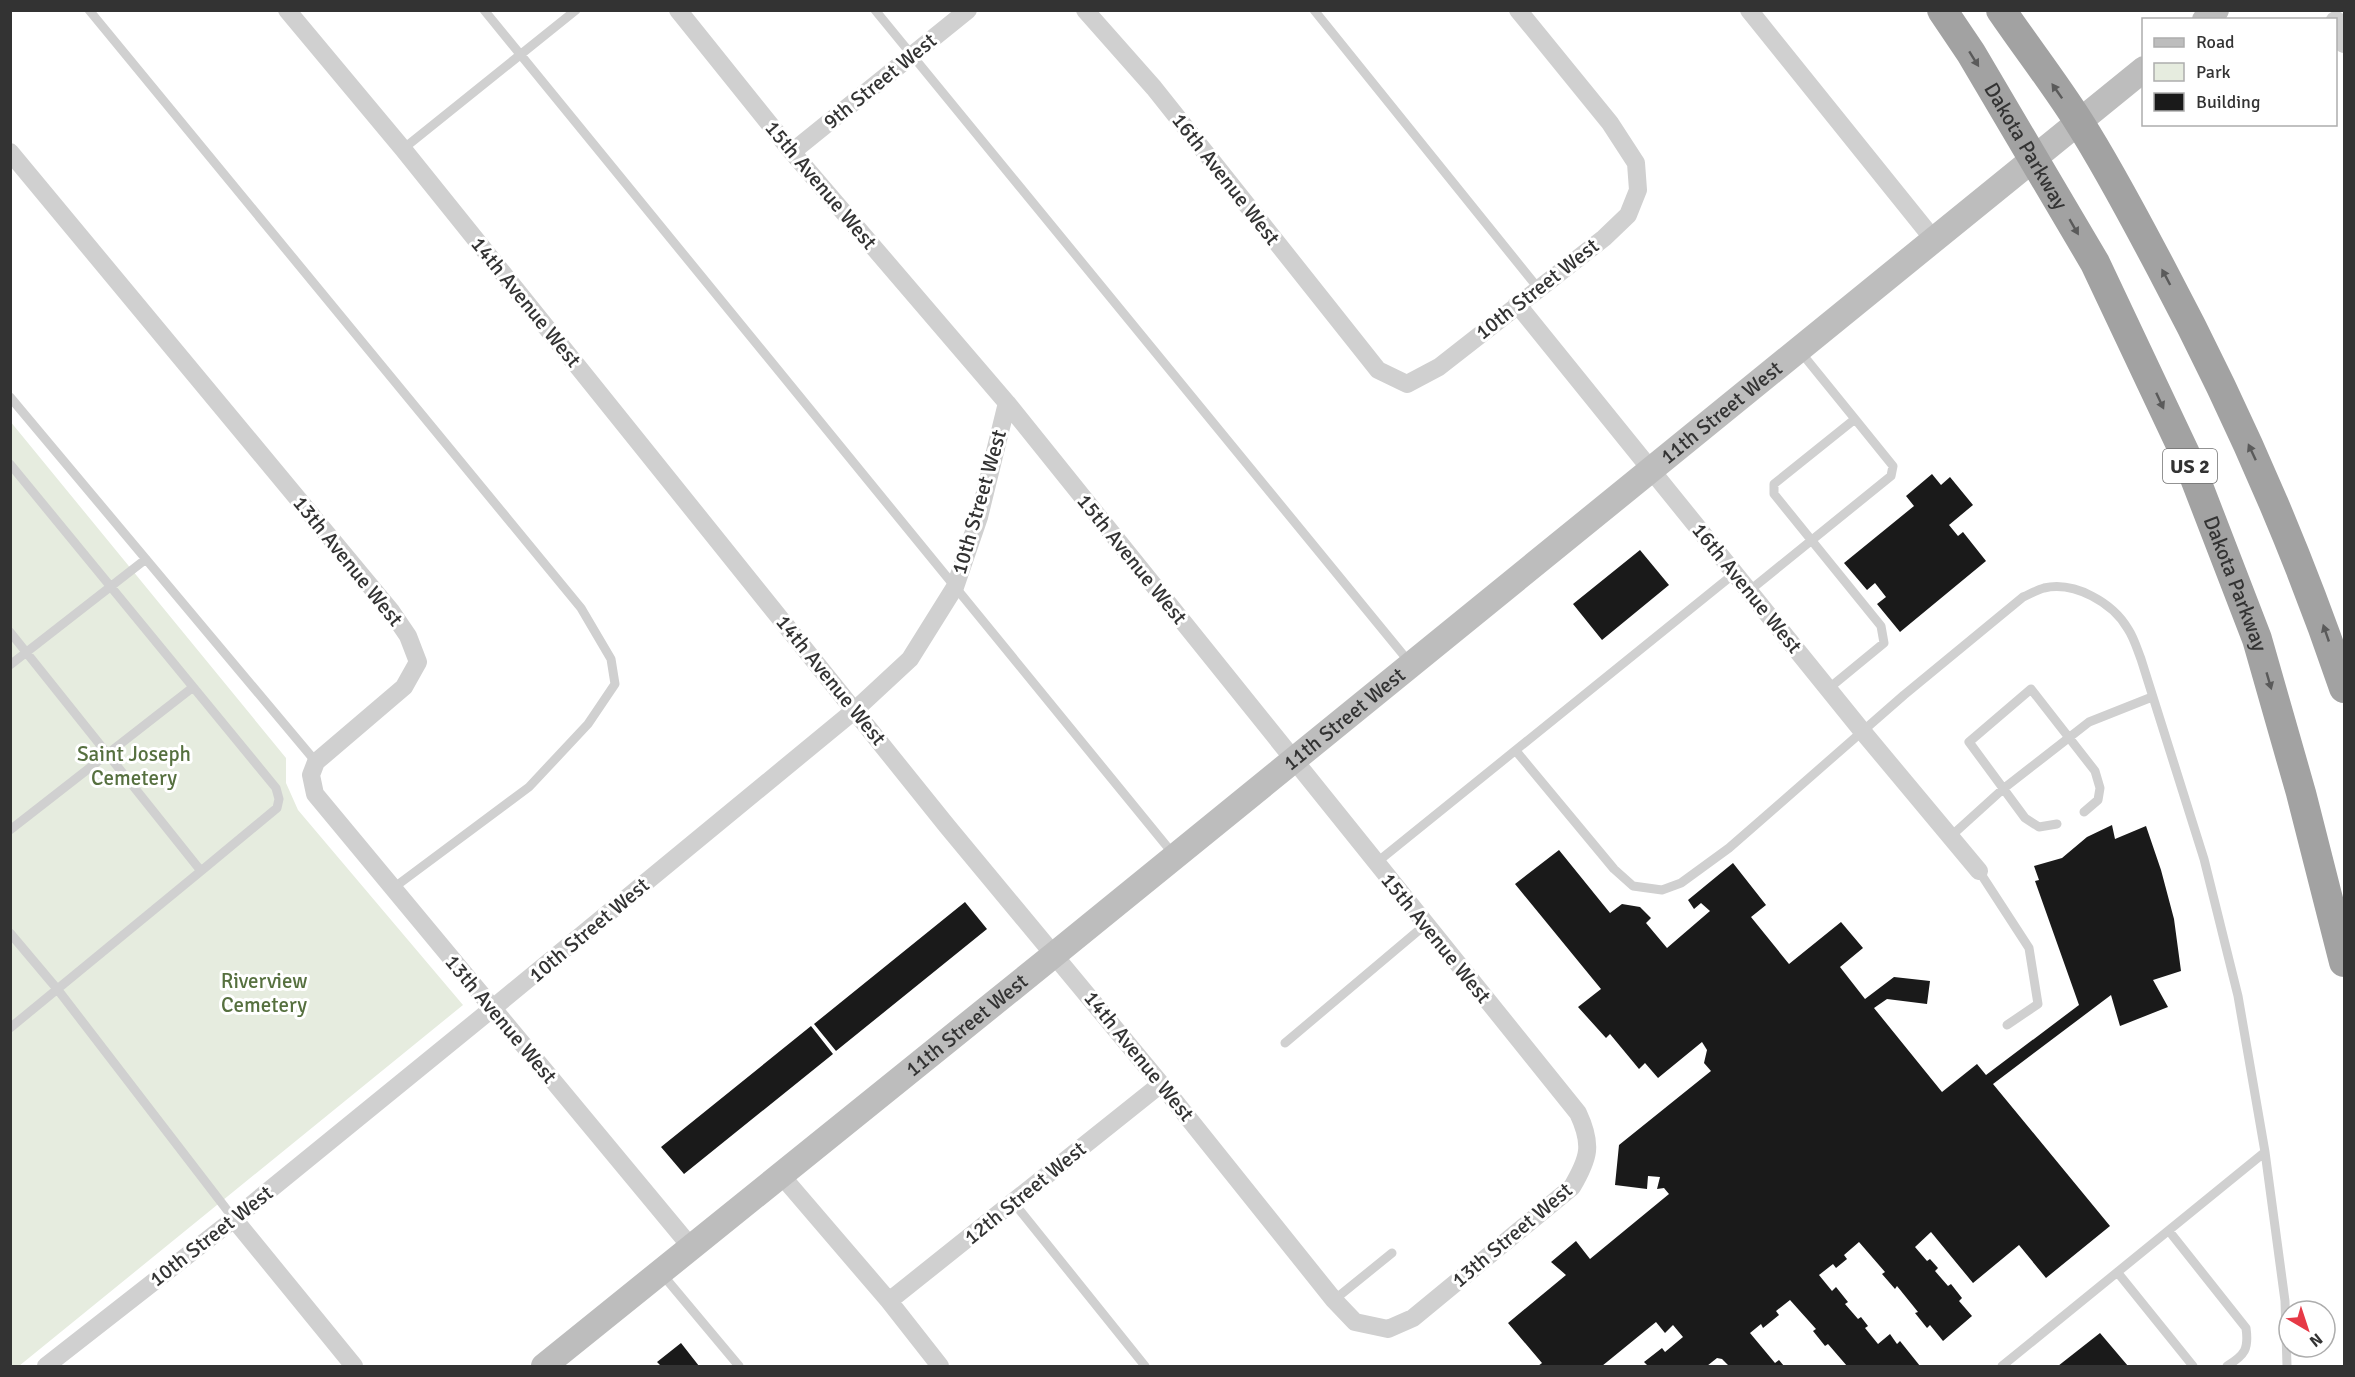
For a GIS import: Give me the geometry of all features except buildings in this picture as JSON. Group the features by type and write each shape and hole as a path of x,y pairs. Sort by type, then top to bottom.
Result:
{"highway":[{"name":"Dakota Parkway","path":"1942,10 1971,53 2095,264 2188,460 2257,639 2301,793 2344,962"},
{"name":"US 2","path":"2001,10 2079,122 2141,230 2190,322 2259,466 2319,614 2344,688"}],"main road":[{"name":"11th Street West","path":"544,1366 1412,665 2142,71"}],"street":[{"name":"14th Avenue West","path":"287,10 403,149 947,826 1055,954 1334,1300 1354,1322 1388,1329"},
{"name":"15th Avenue West","path":"678,10 792,152 1007,404 1578,1113"},
{"name":"9th Street West","path":"792,152 968,10"},
{"name":"16th Avenue West","path":"1086,10 1154,88 1362,351"},
{"name":"10th Street West","path":"1362,351 1378,370 1407,384 1439,367 1604,238 1628,215 1638,190 1636,163 1610,123 1518,10"},
{"path":"1749,10 1934,240"},
{"path":"2337,26 2344,42"},
{"name":"13th Avenue West","path":"10,152 391,611 408,636 418,662 404,687 316,762 311,775 315,794 392,890 494,1008 691,1247"},
{"name":"16th Avenue West","path":"1517,304 1863,732 1979,871"},
{"name":"10th Street West","path":"46,1366 234,1219 494,1008 855,710 910,659 955,587 979,518 1007,404"},
{"name":"12th Street West","path":"889,1301 1161,1084"},
{"name":"13th Street West","path":"1388,1329 1413,1318 1572,1187 1587,1162 1587,1131 1578,1113"},
{"path":"781,1175 889,1301 940,1366"},
{"path":"234,1219 354,1366"}],"lane":[{"path":"89,10 581,608 611,659 615,684 588,724 529,787 392,890"},
{"path":"484,10 1175,857"},
{"path":"403,149 576,10"},
{"path":"876,10 1412,665"},
{"path":"1314,10 1538,288"},
{"path":"1749,591 1890,476 1893,466 1799,350"},
{"path":"10,397 316,762"},
{"path":"1828,689 1884,643 1881,626 1774,494 1774,484 1855,419"},
{"path":"10,464 276,788 279,799 277,808 10,1028"},
{"path":"10,665 146,559"},
{"path":"1376,863 1735,573"},
{"path":"1516,751 1614,869 1633,886 1662,890 1681,883 1729,848 1904,695 2023,597 2046,588 2068,589 2091,595 2111,609 2128,628 2152,697 2210,882 2238,996 2265,1152 2285,1301 2288,1366"},
{"path":"10,632 201,871"},
{"path":"10,830 192,688"},
{"path":"2057,824 2039,826 2025,818 1969,742 2031,689 2095,771 2100,788 2098,800 2084,812"},
{"path":"1950,837 2003,789 2089,722 2152,697"},
{"path":"1979,871 2029,948 2038,1004 2007,1025"},
{"path":"1285,1043 1425,925"},
{"path":"10,933 58,990 234,1219"},
{"path":"2002,1366 2265,1152"},
{"path":"1014,1203 1144,1366"},
{"path":"2169,1231 2246,1328 2248,1343 2243,1354 2227,1366"},
{"path":"1334,1300 1392,1253"},
{"path":"661,1272 739,1366"},
{"path":"2118,1273 2193,1366"}],"green space":[{"path":"10,421 286,758 286,783 298,810 463,1005 19,1366 10,1366"}],"park label":[{"name":"Saint Joseph Cemetery","path":"134,766"},
{"name":"Riverview Cemetery","path":"264,993"}]}
